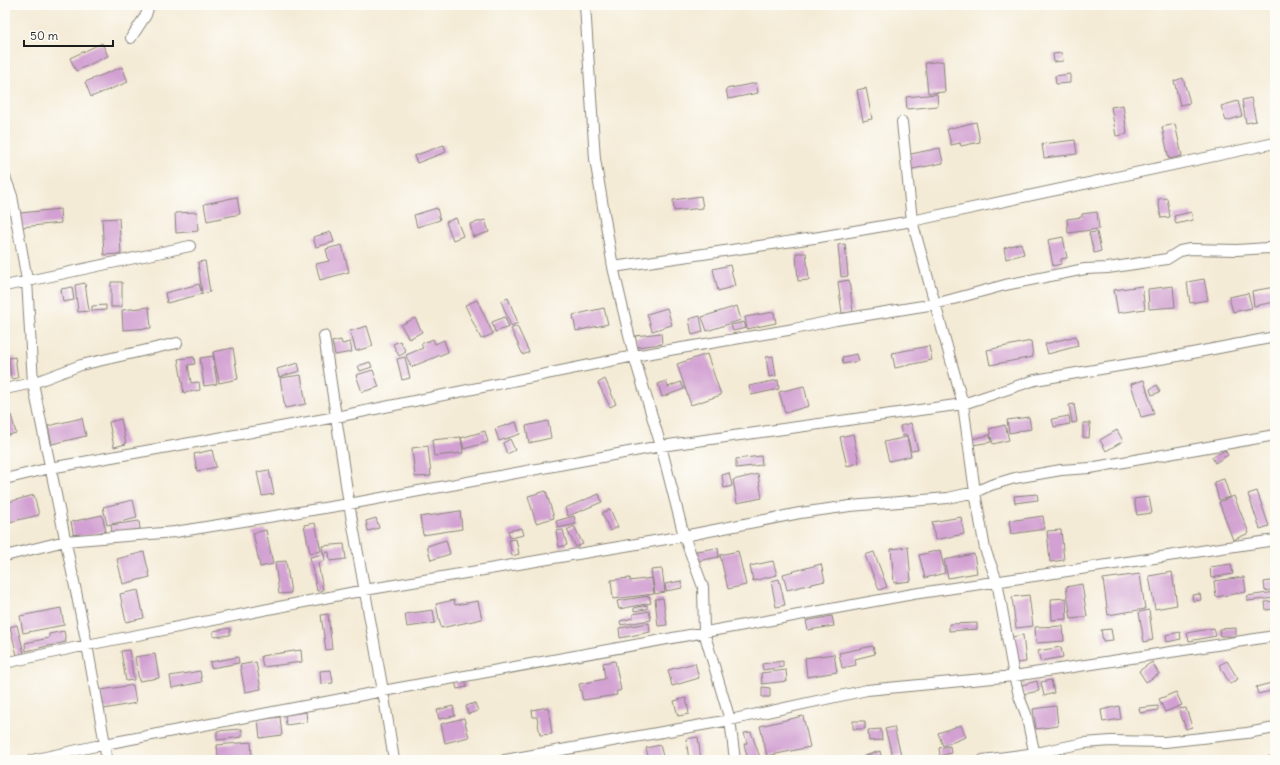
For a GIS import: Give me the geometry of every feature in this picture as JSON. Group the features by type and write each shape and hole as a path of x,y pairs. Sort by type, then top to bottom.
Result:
{"street":[{"path":"131,38 146,14 148,5"},
{"path":"585,5 595,159 612,267 634,356 661,446 684,536 703,588 704,632 730,720 736,760"},
{"path":"902,122 912,221 963,404 975,492 985,549 997,581 1014,676 1020,699 1026,714 1036,756"},
{"path":"612,267 814,238 912,221 1275,143"},
{"path":"5,177 12,196 27,280 33,383 87,645 105,744 106,760"},
{"path":"5,286 27,280 190,246"},
{"path":"5,479 50,468 336,417 634,356 935,304 1005,285 1085,269 1108,268 1167,259 1180,251 1190,249 1275,249"},
{"path":"324,336 349,504 383,690 394,760"},
{"path":"5,556 65,541 175,532 349,504 661,446 963,404 1035,380 1172,357 1275,337"},
{"path":"5,389 33,383 81,365 177,343"},
{"path":"5,663 87,645 365,590 684,536 800,513 850,506 948,498 975,492 991,485 1015,478 1061,470 1090,468 1275,435"},
{"path":"32,760 105,744 383,690 913,594 1275,540"},
{"path":"505,760 730,720 867,690 1014,676 1275,636"},
{"path":"983,760 1036,756 1084,743 1111,741 1165,742 1247,733 1275,728"}],"building":[{"path":"102,43 108,56 76,71 70,58"},
{"path":"1062,53 1063,61 1054,62 1053,54"},
{"path":"943,61 945,92 928,93 925,63"},
{"path":"122,67 128,82 91,97 85,82"},
{"path":"1070,74 1070,83 1056,84 1055,76"},
{"path":"1183,78 1190,103 1180,105 1174,81"},
{"path":"756,83 758,93 728,99 726,89"},
{"path":"866,88 872,119 863,121 857,90"},
{"path":"937,94 938,106 907,109 906,97"},
{"path":"1251,98 1256,121 1246,123 1242,100"},
{"path":"1238,101 1242,116 1226,121 1221,106"},
{"path":"1123,105 1127,134 1116,136 1111,107"},
{"path":"976,122 980,142 961,146 960,143 951,145 947,129"},
{"path":"1175,124 1182,156 1169,159 1162,127"},
{"path":"1075,140 1077,154 1044,158 1042,144"},
{"path":"444,145 446,152 417,163 414,156"},
{"path":"940,148 943,163 908,170 906,155"},
{"path":"701,196 703,208 674,211 673,200"},
{"path":"237,197 240,214 207,221 204,204"},
{"path":"1167,198 1170,217 1161,218 1158,199"},
{"path":"437,208 440,220 417,227 414,215"},
{"path":"60,209 61,223 21,227 20,213"},
{"path":"197,212 198,231 176,233 175,213"},
{"path":"1097,212 1099,229 1068,233 1067,219 1082,217 1082,214"},
{"path":"1191,212 1193,220 1176,224 1174,216"},
{"path":"119,218 121,254 104,255 102,219"},
{"path":"456,218 463,236 453,240 446,222"},
{"path":"485,220 489,232 473,237 470,224"},
{"path":"331,232 334,242 316,247 313,237"},
{"path":"1097,232 1101,251 1094,253 1089,233"},
{"path":"1063,237 1067,258 1061,259 1061,264 1053,266 1048,240"},
{"path":"1021,243 1024,254 1006,259 1004,248"},
{"path":"845,244 848,276 841,277 838,245"},
{"path":"342,245 349,272 320,280 316,264 329,261 326,249"},
{"path":"796,253 806,253 809,280 798,281"},
{"path":"205,261 210,292 202,294 198,262"},
{"path":"730,265 735,286 718,291 713,269"},
{"path":"1204,279 1208,300 1190,303 1187,282"},
{"path":"849,280 853,312 842,313 838,282"},
{"path":"111,282 122,282 122,307 111,307"},
{"path":"85,283 89,311 78,312 75,285"},
{"path":"199,284 202,294 167,303 165,293"},
{"path":"1142,286 1145,309 1118,313 1114,290"},
{"path":"1173,286 1175,307 1149,309 1148,289"},
{"path":"72,287 74,300 63,302 61,289"},
{"path":"1275,287 1275,302 1254,306 1252,291"},
{"path":"1248,293 1252,308 1233,312 1229,297"},
{"path":"508,298 518,323 511,326 501,301"},
{"path":"477,300 493,334 481,339 465,305"},
{"path":"106,305 106,310 92,311 92,306"},
{"path":"737,306 741,320 707,331 702,317"},
{"path":"149,307 151,328 123,330 122,310"},
{"path":"604,308 608,324 576,331 573,315"},
{"path":"667,308 672,325 652,331 647,314"},
{"path":"774,312 776,323 747,329 745,317"},
{"path":"700,316 703,332 692,335 689,319"},
{"path":"505,317 509,327 495,332 492,322"},
{"path":"415,318 422,332 409,339 401,325"},
{"path":"744,322 746,328 733,331 731,325"},
{"path":"367,326 373,346 356,351 350,331"},
{"path":"517,326 529,352 523,355 511,329"},
{"path":"661,333 662,344 637,347 635,336"},
{"path":"1076,336 1078,346 1048,354 1045,344"},
{"path":"433,339 435,344 444,340 448,352 411,367 406,355 423,348 421,344"},
{"path":"341,340 342,344 350,342 352,352 335,355 332,342"},
{"path":"400,341 406,352 399,356 393,344"},
{"path":"1031,341 1033,357 990,365 987,350"},
{"path":"929,346 932,360 895,368 892,353"},
{"path":"233,348 238,379 219,383 213,352"},
{"path":"707,354 721,395 691,405 677,364"},
{"path":"857,354 859,361 843,364 842,357"},
{"path":"213,356 217,384 204,386 200,358"},
{"path":"773,356 776,376 769,377 766,357"},
{"path":"15,357 18,378 11,379 9,358"},
{"path":"194,357 195,364 188,365 191,383 199,382 200,390 184,393 178,359"},
{"path":"405,357 410,378 402,380 397,359"},
{"path":"370,362 372,367 360,371 358,366"},
{"path":"298,363 300,371 279,377 277,369"},
{"path":"373,370 379,387 362,392 356,375"},
{"path":"301,375 306,404 285,408 280,378"},
{"path":"605,379 616,404 610,407 598,383"},
{"path":"778,380 779,389 751,395 749,386"},
{"path":"1144,380 1154,414 1141,417 1131,384"},
{"path":"666,381 668,387 681,382 684,389 662,397 658,384"},
{"path":"1157,385 1160,392 1152,395 1150,389"},
{"path":"804,386 809,406 785,413 779,392"},
{"path":"1074,404 1077,422 1072,423 1069,405"},
{"path":"11,415 16,433 5,436 5,416"},
{"path":"1069,416 1070,424 1054,427 1052,419"},
{"path":"1029,417 1031,429 1009,433 1007,420"},
{"path":"82,418 86,436 52,444 48,426"},
{"path":"121,419 126,444 114,447 109,422"},
{"path":"548,421 551,438 529,443 526,426"},
{"path":"516,422 520,434 499,441 495,429"},
{"path":"911,423 918,450 911,451 907,435 902,436 900,426"},
{"path":"1083,423 1090,423 1089,438 1083,437"},
{"path":"1005,425 1009,440 993,444 989,429"},
{"path":"1117,430 1123,441 1106,451 1100,440"},
{"path":"485,431 488,442 464,449 461,438"},
{"path":"853,434 859,463 847,466 840,437"},
{"path":"990,435 991,442 972,445 971,439"},
{"path":"461,437 463,453 434,456 432,440"},
{"path":"907,437 911,456 889,461 884,442"},
{"path":"510,439 515,450 507,454 503,443"},
{"path":"428,446 431,476 415,477 412,448"},
{"path":"212,450 216,467 197,471 194,454"},
{"path":"1225,450 1228,455 1215,463 1212,457"},
{"path":"761,456 762,465 736,468 736,459"},
{"path":"269,470 274,494 262,496 257,472"},
{"path":"729,473 732,486 724,488 722,475"},
{"path":"758,474 762,498 737,503 733,480"},
{"path":"1224,479 1230,497 1219,500 1214,482"},
{"path":"546,491 554,518 536,523 528,496"},
{"path":"1257,491 1269,526 1260,529 1248,494"},
{"path":"599,494 602,502 568,516 565,508"},
{"path":"1037,494 1038,500 1015,503 1014,496"},
{"path":"34,495 39,515 5,523 5,503"},
{"path":"1234,496 1249,533 1233,540 1219,502"},
{"path":"1149,497 1152,513 1137,515 1134,499"},
{"path":"133,500 137,518 107,525 103,507"},
{"path":"610,509 618,527 610,531 602,513"},
{"path":"460,511 462,529 423,535 420,517"},
{"path":"102,515 106,531 74,538 71,522"},
{"path":"574,516 576,524 558,528 556,521"},
{"path":"1043,516 1045,529 1011,534 1009,521"},
{"path":"961,517 964,534 935,540 932,522"},
{"path":"376,518 379,528 368,531 366,521"},
{"path":"139,521 140,529 112,533 111,525"},
{"path":"315,523 321,551 310,553 304,525"},
{"path":"574,526 583,544 576,547 567,530"},
{"path":"522,528 524,535 510,538 508,531"},
{"path":"266,530 273,564 260,567 253,533"},
{"path":"563,530 567,545 559,547 556,531"},
{"path":"1061,530 1064,560 1050,562 1047,531"},
{"path":"5,538 9,550 5,551"},
{"path":"516,539 519,554 512,556 509,540"},
{"path":"446,540 450,554 431,560 427,546"},
{"path":"344,544 346,559 330,561 329,552 323,553 322,546"},
{"path":"908,547 911,581 894,583 891,549"},
{"path":"718,548 719,557 697,561 696,551"},
{"path":"940,550 945,573 925,578 919,555"},
{"path":"738,551 746,585 728,589 720,555"},
{"path":"144,552 150,577 123,584 117,559"},
{"path":"874,552 887,587 879,590 865,555"},
{"path":"324,554 325,561 318,563 323,590 317,591 310,557"},
{"path":"974,554 977,573 948,578 944,560"},
{"path":"286,561 291,593 279,594 275,562"},
{"path":"773,561 777,575 753,581 750,566"},
{"path":"821,564 825,581 787,590 783,574"},
{"path":"1231,564 1233,574 1211,578 1210,567"},
{"path":"662,569 665,592 655,594 651,570"},
{"path":"1172,572 1177,605 1155,609 1149,576"},
{"path":"1140,574 1145,609 1108,615 1103,579"},
{"path":"1244,577 1246,592 1216,597 1214,581"},
{"path":"630,578 630,581 652,578 654,594 613,599 611,580"},
{"path":"779,579 785,605 776,607 771,581"},
{"path":"1275,580 1275,589 1265,591 1264,582"},
{"path":"681,581 682,588 666,591 665,584"},
{"path":"1082,584 1087,617 1071,619 1066,587"},
{"path":"138,590 144,618 126,622 120,594"},
{"path":"1275,592 1275,598 1248,601 1247,596"},
{"path":"1200,594 1201,600 1193,601 1192,595"},
{"path":"1029,595 1033,626 1016,628 1012,597"},
{"path":"649,596 651,603 619,609 617,601"},
{"path":"663,598 667,625 658,626 655,599"},
{"path":"1066,598 1067,619 1052,620 1051,599"},
{"path":"454,600 455,605 478,601 482,619 441,628 436,604"},
{"path":"1275,601 1275,609 1266,610 1265,602"},
{"path":"647,605 647,609 634,611 634,608"},
{"path":"61,608 64,625 23,633 20,616"},
{"path":"433,610 435,623 407,627 405,614"},
{"path":"1149,610 1153,640 1144,642 1139,612"},
{"path":"649,611 651,620 621,625 620,621 633,618 633,614"},
{"path":"328,614 332,649 326,650 321,615"},
{"path":"832,616 834,626 808,630 806,621"},
{"path":"649,623 650,632 620,638 619,628"},
{"path":"977,623 977,629 949,631 949,624"},
{"path":"17,625 24,653 17,655 10,627"},
{"path":"1063,626 1064,641 1036,643 1035,627"},
{"path":"230,628 230,635 214,637 213,631"},
{"path":"1214,628 1216,636 1189,641 1187,633"},
{"path":"1236,628 1236,636 1220,636 1219,629"},
{"path":"1111,629 1113,640 1103,641 1101,630"},
{"path":"64,631 66,642 26,651 25,643 49,638 49,634"},
{"path":"1180,632 1181,639 1167,642 1166,635"},
{"path":"1023,635 1026,662 1015,663 1012,637"},
{"path":"873,646 875,654 855,659 856,665 842,668 839,653"},
{"path":"1061,647 1063,657 1040,661 1038,651"},
{"path":"129,650 134,680 126,681 121,651"},
{"path":"301,650 302,662 263,667 261,656"},
{"path":"155,654 159,678 139,681 135,657"},
{"path":"834,654 837,672 807,677 805,658"},
{"path":"238,657 239,663 211,668 210,662"},
{"path":"615,661 621,690 616,692 617,695 583,700 579,684 605,679 603,663"},
{"path":"783,661 783,667 763,670 762,664"},
{"path":"1227,661 1238,679 1230,684 1219,665"},
{"path":"256,662 261,689 245,692 240,665"},
{"path":"1152,662 1159,674 1146,682 1139,671"},
{"path":"695,663 699,678 672,686 668,670"},
{"path":"331,670 333,683 321,684 320,671"},
{"path":"786,670 787,681 762,684 761,673"},
{"path":"200,671 202,682 172,688 170,676"},
{"path":"465,679 467,687 457,689 455,681"},
{"path":"1051,680 1054,693 1044,696 1041,682"},
{"path":"1037,681 1039,691 1024,694 1022,685"},
{"path":"1275,682 1275,690 1258,694 1256,687"},
{"path":"133,685 136,703 104,709 101,690"},
{"path":"762,687 770,688 770,697 762,697"},
{"path":"1176,692 1182,705 1165,712 1159,699"},
{"path":"686,698 689,714 678,716 674,701"},
{"path":"475,703 478,711 468,714 466,706"},
{"path":"453,706 455,716 439,719 437,710"},
{"path":"1056,706 1058,726 1036,729 1033,709"},
{"path":"1119,706 1121,719 1103,722 1101,710"},
{"path":"1158,706 1158,710 1140,713 1139,708"},
{"path":"548,707 552,734 540,735 537,717 533,717 532,710"},
{"path":"1186,708 1192,727 1186,729 1179,709"},
{"path":"306,712 307,722 286,725 285,715"},
{"path":"803,716 810,747 767,756 760,726"},
{"path":"280,717 282,735 260,738 258,720"},
{"path":"464,718 469,737 445,743 441,724"},
{"path":"853,721 865,721 865,729 853,729"},
{"path":"961,725 966,737 943,746 938,733"},
{"path":"894,727 901,755 893,757 885,729"},
{"path":"242,729 242,737 217,740 217,731"},
{"path":"881,729 882,740 869,741 868,730"},
{"path":"751,732 761,760 748,760 744,744 747,743 744,733"},
{"path":"698,737 701,760 689,760 686,739"},
{"path":"251,742 252,756 218,759 217,745"},
{"path":"660,745 664,760 649,760 646,748"},
{"path":"950,746 951,753 940,756 939,748"},
{"path":"880,751 882,760 866,760 864,756"},
{"path":"1275,754 1275,760 1261,760"}]}
